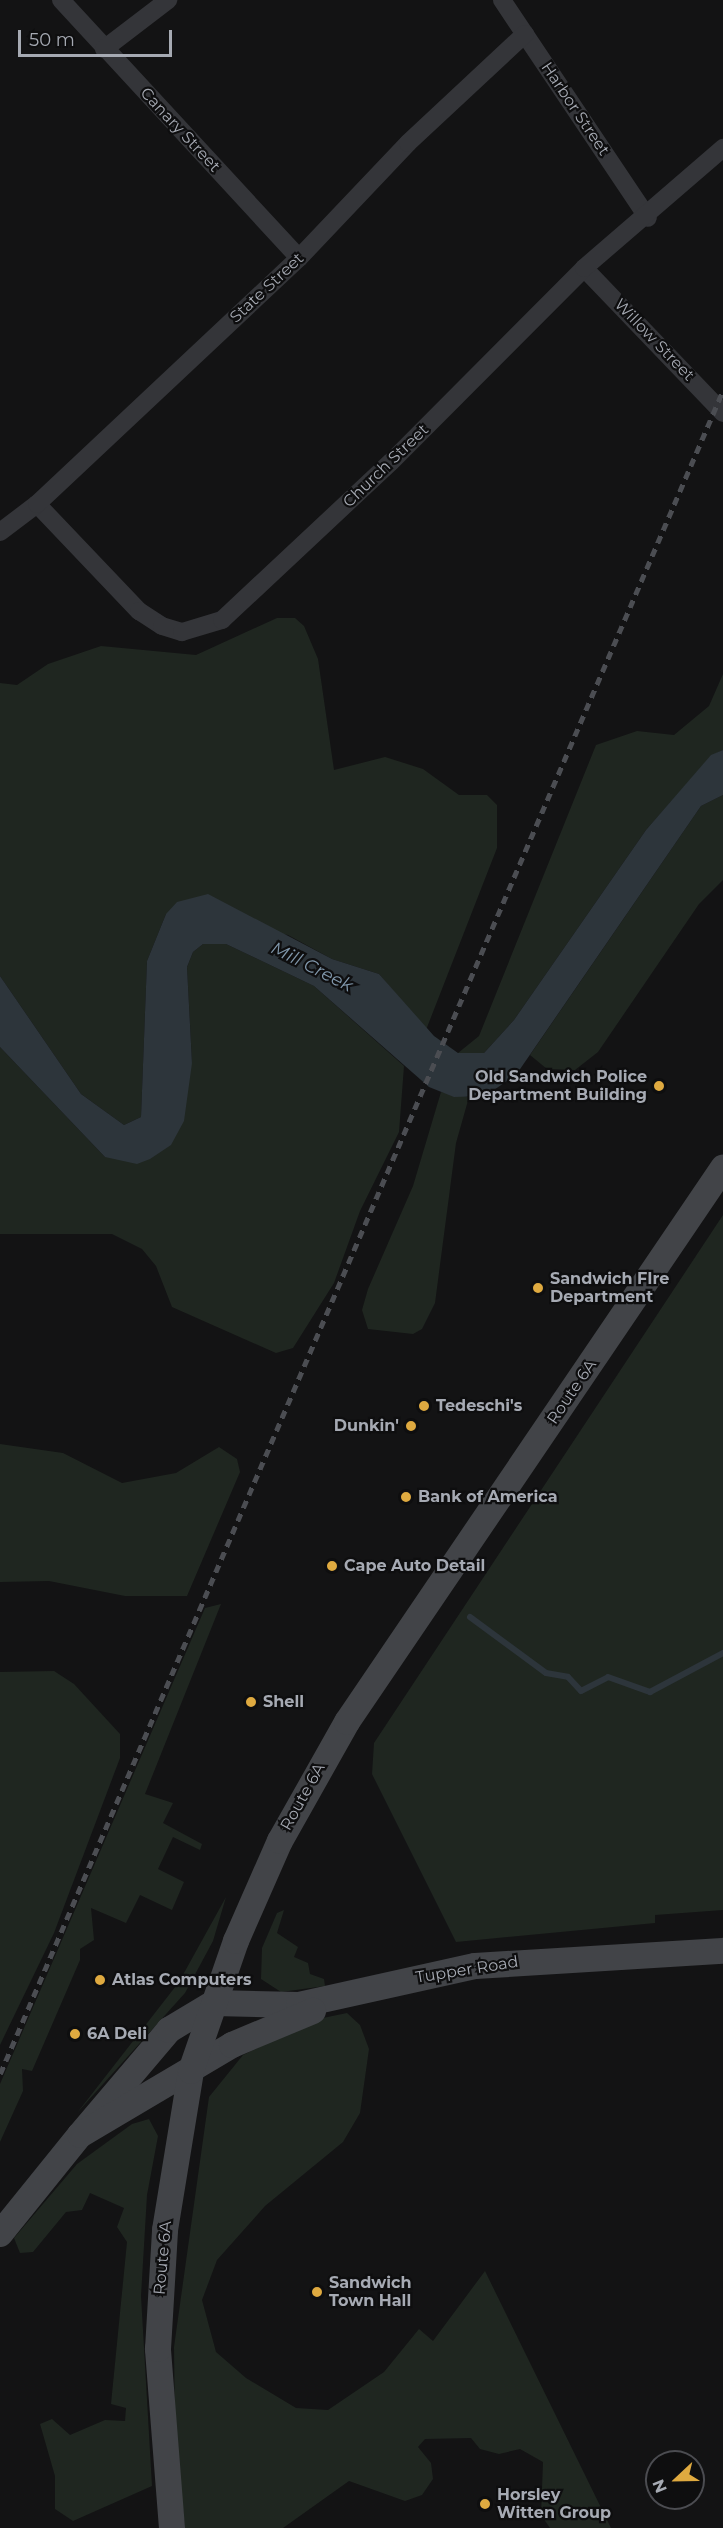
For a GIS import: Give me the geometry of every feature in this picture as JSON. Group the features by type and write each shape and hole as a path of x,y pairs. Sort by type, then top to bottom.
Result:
{"main road":[{"name":"Route 6A","path":"172,2528 158,2337 170,2189 192,2071 214,2003 260,1883 330,1749 723,1168"},
{"name":"Tupper Road","path":"214,2003 335,2001 475,1966 723,1951"},
{"path":"80,2135 192,2071 232,2045 335,2001"},
{"path":"0,2234 169,2030 214,2003"}],"street":[{"name":"Canary Street","path":"61,0 299,258"},
{"path":"104,49 168,0"},
{"name":"Harbor Street","path":"502,0 648,218"},
{"name":"State Street","path":"0,532 37,504 299,258 408,143 525,34"},
{"name":"Church Street","path":"37,504 140,611 182,632 201,630 222,620 286,562 584,268 648,218 723,148"},
{"name":"Willow Street","path":"584,268 723,413"}],"shaded area":[{"path":"277,618 295,618 304,626 318,659 334,770 385,757 423,769 459,795 487,795 497,805 497,848 426,1030 379,974 332,959 288,935 166,914 147,961 141,1117 124,1125 81,1094 0,976 0,683 17,685 48,664 101,646 196,655"},
{"path":"723,674 723,750 711,756 646,830 514,1020 484,1053 458,1053 479,1036 596,745 637,731 674,735 709,706"},
{"path":"723,795 723,880 699,904 598,1052 575,1070 547,1069 530,1055 701,806"},
{"path":"203,944 226,944 314,986 404,1066 399,1132 360,1211 334,1283 293,1348 276,1353 172,1307 156,1266 142,1249 112,1234 0,1234 0,1047 105,1157 192,1063 187,967 193,952"},
{"path":"441,1092 469,1097 456,1143 435,1303 422,1329 413,1334 368,1329 362,1310 368,1289 413,1186"},
{"path":"723,1215 723,1910 655,1915 655,1923 456,1942 372,1774 374,1743"},
{"path":"0,1444 63,1453 122,1483 176,1473 219,1447 237,1459 240,1472 187,1596 125,1596 49,1581 0,1582"},
{"path":"221,1604 145,1794 173,1803 163,1823 202,1844 200,1850 173,1837 158,1869 184,1882 172,1910 140,1895 126,1923 91,1908 94,1940 80,1949 80,1960 32,2071 22,2069 23,2091 0,2142 0,2084 205,1608"},
{"path":"54,1671 74,1684 120,1734 120,1758 54,1933 0,2045 0,1672"},
{"path":"226,1897 213,1941 185,1993 77,2113 179,1982"},
{"path":"284,1910 277,1933 298,1947 294,1957 308,1963 310,1974 324,1979 325,1986 281,1992 261,1979 262,1948 277,1913"},
{"path":"347,2013 360,2025 369,2049 360,2113 343,2142 265,2206 217,2260 202,2300 216,2352 246,2378 296,2408 328,2410 384,2372 419,2329 433,2341 485,2271 611,2528 550,2528 541,2515 543,2462 520,2449 499,2454 480,2449 471,2438 425,2439 418,2447 431,2463 433,2479 422,2495 405,2501 349,2481 283,2528 185,2528 175,2434 174,2347 209,2097 243,2055 318,2019"},
{"path":"149,2119 158,2136 147,2195 141,2296 152,2486 73,2521 55,2509 55,2476 40,2424 52,2419 70,2435 105,2420 125,2421 126,2408 111,2404 127,2242 117,2227 124,2208 90,2193 82,2210 66,2212 33,2252 20,2253 14,2238 77,2164 132,2124"}],"water":[{"name":"Mill Creek","path":"723,750 723,795 701,806 516,1075 485,1096 454,1097 429,1087 314,986 226,944 203,944 193,952 187,967 192,1063 184,1121 171,1145 150,1159 137,1164 105,1157 0,1047 0,976 81,1094 124,1125 141,1117 147,961 166,914 177,902 208,894 332,959 379,974 434,1036 458,1053 484,1053 514,1020 646,830 711,755"}],"waterway":[{"path":"470,1617 546,1673 568,1677 581,1691 608,1677 650,1692 723,1653"}],"railway":[{"path":"0,2074 723,390"}],"place":[{"name":"Old Sandwich Police Department Building","path":"659,1086"},
{"name":"Sandwich FIre Department","path":"538,1288"},
{"name":"Tedeschi's","path":"424,1406"},
{"name":"Dunkin'","path":"411,1426"},
{"name":"Bank of America","path":"406,1497"},
{"name":"Cape Auto Detail","path":"332,1566"},
{"name":"Shell","path":"251,1702"},
{"name":"Atlas Computers","path":"100,1980"},
{"name":"6A Deli","path":"75,2034"},
{"name":"Sandwich Town Hall","path":"317,2292"},
{"name":"Horsley Witten Group","path":"485,2504"}]}
